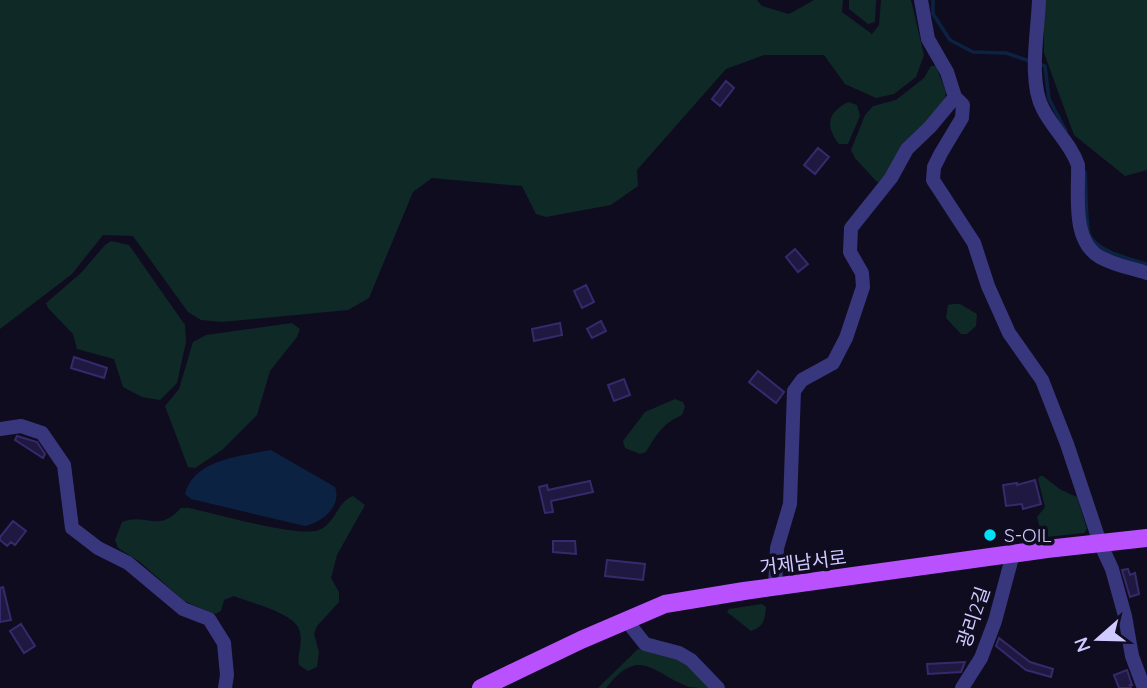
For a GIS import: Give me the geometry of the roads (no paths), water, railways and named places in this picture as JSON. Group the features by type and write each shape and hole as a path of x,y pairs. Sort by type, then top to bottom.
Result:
{"main road":[{"name":"거제남서로","path":"481,688 665,604 1013,554 1147,538"}],"lane":[{"path":"920,0 928,39 947,72 955,97 963,105 962,118 934,167 933,180 974,243 988,286 1009,333 1042,380 1100,543 1112,569 1125,616 1132,656 1144,688"},
{"path":"1039,0 1037,91 1042,109 1074,154 1078,165 1082,236 1097,256 1147,273"},
{"path":"775,587 777,548 790,504 794,391 803,380 833,363 846,338 863,287 862,273 850,251 851,228 891,178 907,149 955,97"},
{"path":"0,429 21,426 42,433 64,465 72,528 98,548 128,563 183,609 209,620 224,643 227,675 225,688"},
{"name":"광리2길","path":"962,688 981,657 995,621 1013,554"},
{"path":"626,620 645,644 679,653 691,660 718,688"}],"water":[{"path":"271,450 335,487 336,501 324,517 305,526 191,499 185,494 190,482 208,466 233,457"}],"waterway":[{"path":"933,0 933,14 950,40 973,52 1006,53 1032,62"},
{"path":"1039,64 1045,66 1049,99 1066,131"},
{"path":"1085,172 1088,229 1093,240 1106,250 1147,264"}],"place":[{"name":"S-OIL","path":"990,535"}]}
